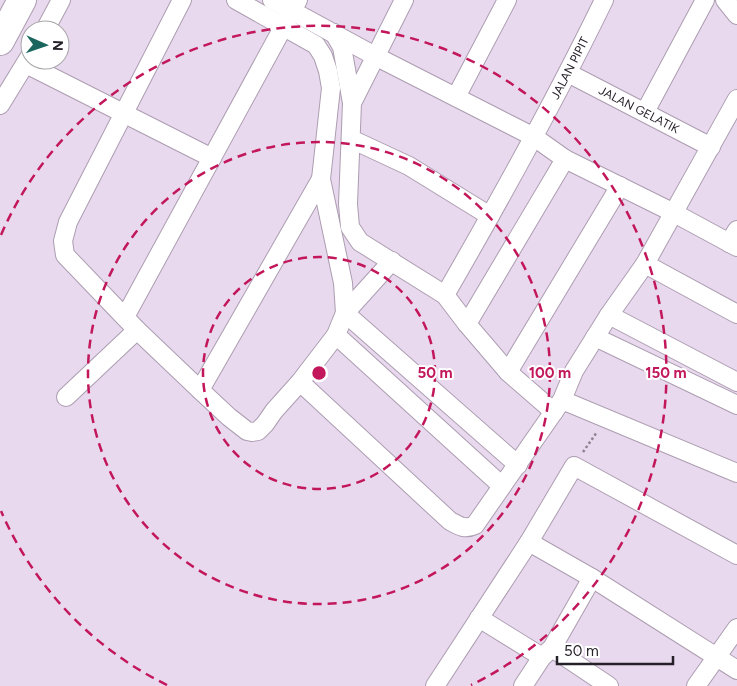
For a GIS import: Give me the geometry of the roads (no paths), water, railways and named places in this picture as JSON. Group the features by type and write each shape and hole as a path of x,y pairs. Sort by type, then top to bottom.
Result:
{"highway":[{"path":"0,41 22,0"}],"street":[{"path":"50,20 61,0"},
{"path":"182,0 68,222 63,241 65,255 137,330 228,417 247,431 252,432 258,431 265,424 300,382 336,335 345,314 392,261"},
{"path":"236,0 316,45 323,56 331,88 321,179 339,264 345,314 518,465"},
{"path":"272,0 295,6 334,34 534,137 565,159 674,213 734,240"},
{"path":"352,104 404,0"},
{"path":"456,97 507,0"},
{"name":"JALAN PIPIT","path":"446,295 534,137 604,0"},
{"path":"645,112 705,0"},
{"path":"725,0 737,15"},
{"path":"125,317 295,6"},
{"path":"334,34 342,47 352,104 348,204 350,227 360,242 446,295 467,324 508,372 558,406 737,473"},
{"path":"0,105 22,70"},
{"path":"46,70 123,114 212,158"},
{"name":"JALAN GELATIK","path":"568,73 711,147"},
{"path":"300,382 450,521 469,528 475,525 558,406 574,371 609,315 645,264 737,99"},
{"path":"351,139 409,166 490,216"},
{"path":"467,324 565,159"},
{"path":"200,390 321,179"},
{"path":"508,372 620,186"},
{"path":"645,264 737,314"},
{"path":"609,315 737,382"},
{"path":"66,397 137,330"},
{"path":"336,335 502,486"},
{"path":"595,337 737,405"},
{"path":"435,686 529,542 574,466 737,556"},
{"path":"529,542 592,578 737,670"},
{"path":"523,686 547,652 592,578"},
{"path":"479,618 609,686"},
{"path":"696,686 737,628"}]}
